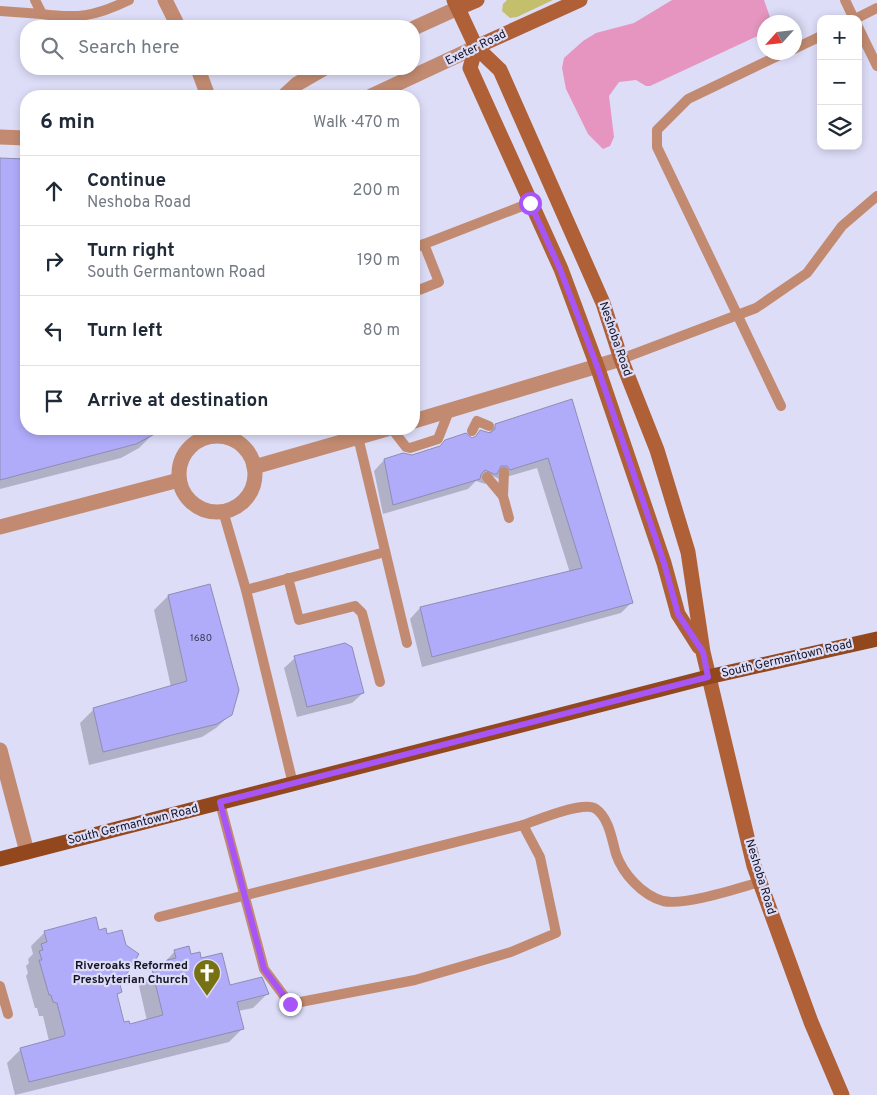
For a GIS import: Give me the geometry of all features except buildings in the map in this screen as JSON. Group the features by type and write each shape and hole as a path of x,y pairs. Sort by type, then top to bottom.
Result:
{"main road":[{"name":"South Germantown Road","path":"0,859 708,677 877,639"}],"street":[{"path":"165,0 175,20"},
{"path":"420,25 456,4 477,0"},
{"name":"Exeter Road","path":"420,73 580,0"},
{"name":"Neshoba Road","path":"456,4 476,47 500,70 603,303 621,359 657,450 688,552 708,677 760,882 811,1022 842,1095"},
{"name":"Neshoba Road","path":"476,47 470,68 560,269 597,366 664,563 678,614 703,652"},
{"path":"200,75 206,90"},
{"path":"290,90 313,75"},
{"name":"Exeter Road","path":"384,90 416,75"},
{"path":"0,137 20,138"},
{"path":"420,419 621,359"},
{"path":"218,435 231,438 242,445 250,455 254,467 254,479 251,490 244,500 235,507 224,511 211,512 200,508 190,501 183,491 179,480 179,469 184,454 196,442 206,437 218,435"},
{"path":"254,467 368,435"},
{"path":"0,527 179,480"},
{"path":"0,750 27,852"}],"lane":[{"path":"35,0 42,14"},
{"path":"0,11 63,17 92,16 129,0"},
{"path":"845,0 853,15"},
{"path":"862,16 877,8"},
{"path":"862,35 877,66"},
{"path":"802,44 817,38"},
{"path":"769,60 688,99 657,130 657,146 781,406"},
{"path":"621,359 771,299 807,273 842,226 877,196"},
{"path":"420,246 530,203"},
{"path":"420,290 438,282 424,244"},
{"path":"472,431 477,421 473,404"},
{"path":"397,435 406,447 410,448 438,439 449,411"},
{"path":"477,421 489,426"},
{"path":"358,438 407,642"},
{"path":"504,472 503,496 509,518"},
{"path":"487,477 503,496"},
{"path":"224,511 246,590 293,784"},
{"path":"246,590 385,552"},
{"path":"288,578 300,620 355,606 362,613 380,682"},
{"path":"220,802 264,969 290,1004 415,980 511,952 556,933 540,857 523,825"},
{"path":"159,917 523,825 583,806 596,809 605,820 619,863 632,881 664,901 697,899 760,882"},
{"path":"0,986 8,1014"}],"shaded area":[{"path":"507,0 553,0 517,17 510,18 502,11 503,4"},
{"path":"672,0 764,0 769,15 757,15 757,36 650,86 646,86 636,80 619,82 609,96 614,137 610,146 603,149 588,134 566,89 562,68 564,58 583,41 596,33 634,23"}],"place":[{"name":"Riveroaks Reformed Presbyterian Church","path":"207,997"}],"route":[{"path":"290,1004 264,969 220,802 708,677 703,652 678,614 664,563 597,366 560,269 530,203"}]}
